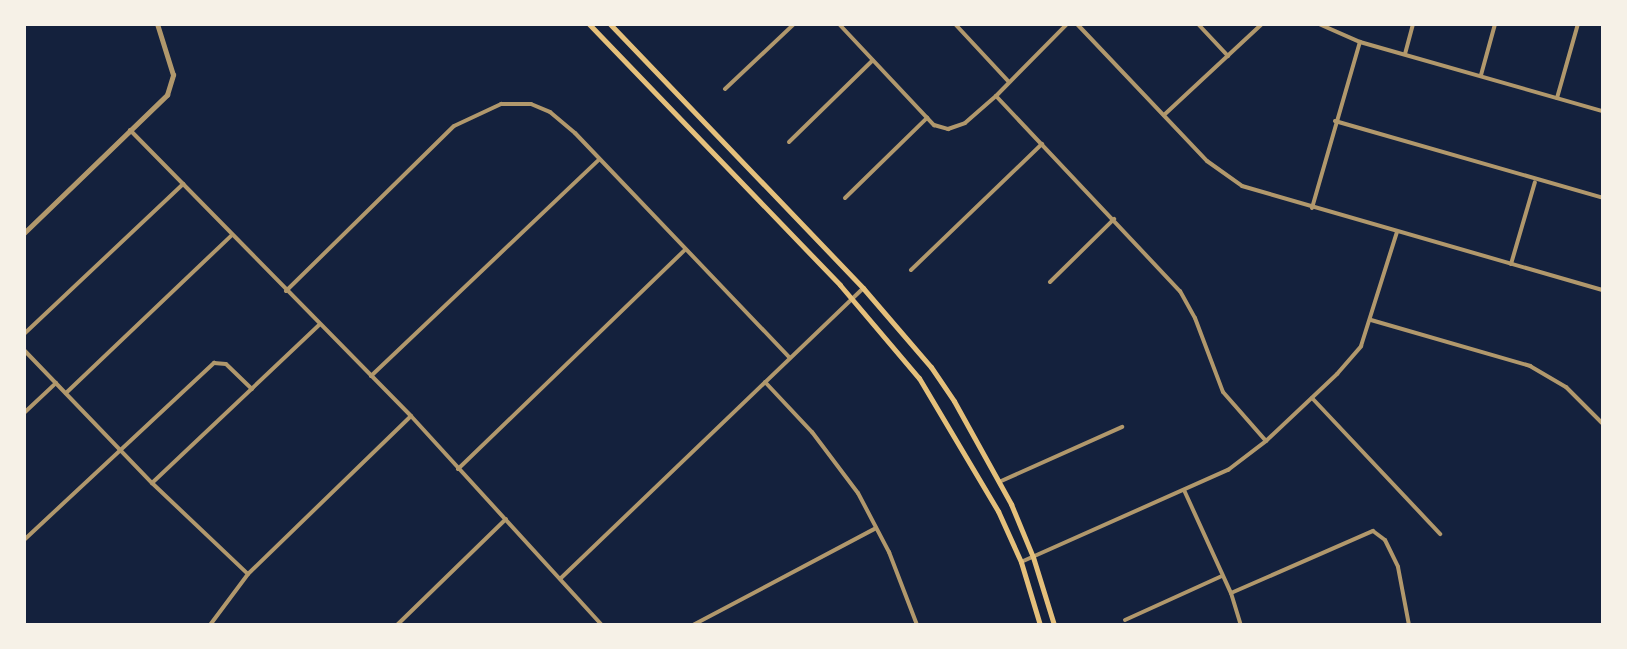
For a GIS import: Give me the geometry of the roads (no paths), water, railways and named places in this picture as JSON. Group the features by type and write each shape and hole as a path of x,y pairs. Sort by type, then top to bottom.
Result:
{"main road":[{"path":"589,24 852,299 942,411 993,500 1021,562 1040,625"},
{"path":"610,24 863,288 931,368 999,482 1033,557 1054,625"}],"street":[{"path":"24,233 165,98 171,86 170,57 157,24"},
{"path":"725,89 794,24"},
{"path":"839,24 927,118 941,128 957,127 996,96 1067,24"},
{"path":"955,24 1009,82"},
{"path":"1077,24 1207,161 1234,182 1312,208 1603,290"},
{"path":"1198,24 1228,56"},
{"path":"1164,116 1262,24"},
{"path":"1319,24 1360,42 1603,111"},
{"path":"1405,54 1413,24"},
{"path":"1481,76 1495,24"},
{"path":"1557,98 1578,24"},
{"path":"1312,208 1335,121 1360,42"},
{"path":"789,142 873,60"},
{"path":"996,96 1184,295 1223,392 1266,441"},
{"path":"286,291 432,146 477,112 501,104 537,106 575,134 684,251 790,358"},
{"path":"845,198 927,118"},
{"path":"1335,121 1535,182 1603,198"},
{"path":"130,130 231,236 411,416 602,625"},
{"path":"911,270 1042,144"},
{"path":"371,376 600,159"},
{"path":"1511,264 1535,182"},
{"path":"24,333 183,184"},
{"path":"1050,282 1114,219"},
{"path":"1021,562 1228,470 1266,441 1353,357 1371,320 1397,232"},
{"path":"66,393 231,236"},
{"path":"459,469 684,251"},
{"path":"561,578 863,288"},
{"path":"1371,320 1530,366 1566,387 1603,424"},
{"path":"152,483 320,324"},
{"path":"24,350 152,483 248,574"},
{"path":"24,540 214,363 226,364 252,389"},
{"path":"765,382 833,458 876,528 917,625"},
{"path":"24,413 56,383"},
{"path":"1312,398 1440,534"},
{"path":"210,625 248,574 411,416"},
{"path":"999,482 1122,427"},
{"path":"1184,490 1231,593 1240,625"},
{"path":"397,625 506,519"},
{"path":"693,625 876,528"},
{"path":"1231,593 1373,531 1385,540 1398,567 1409,625"},
{"path":"1125,620 1222,576"}]}
